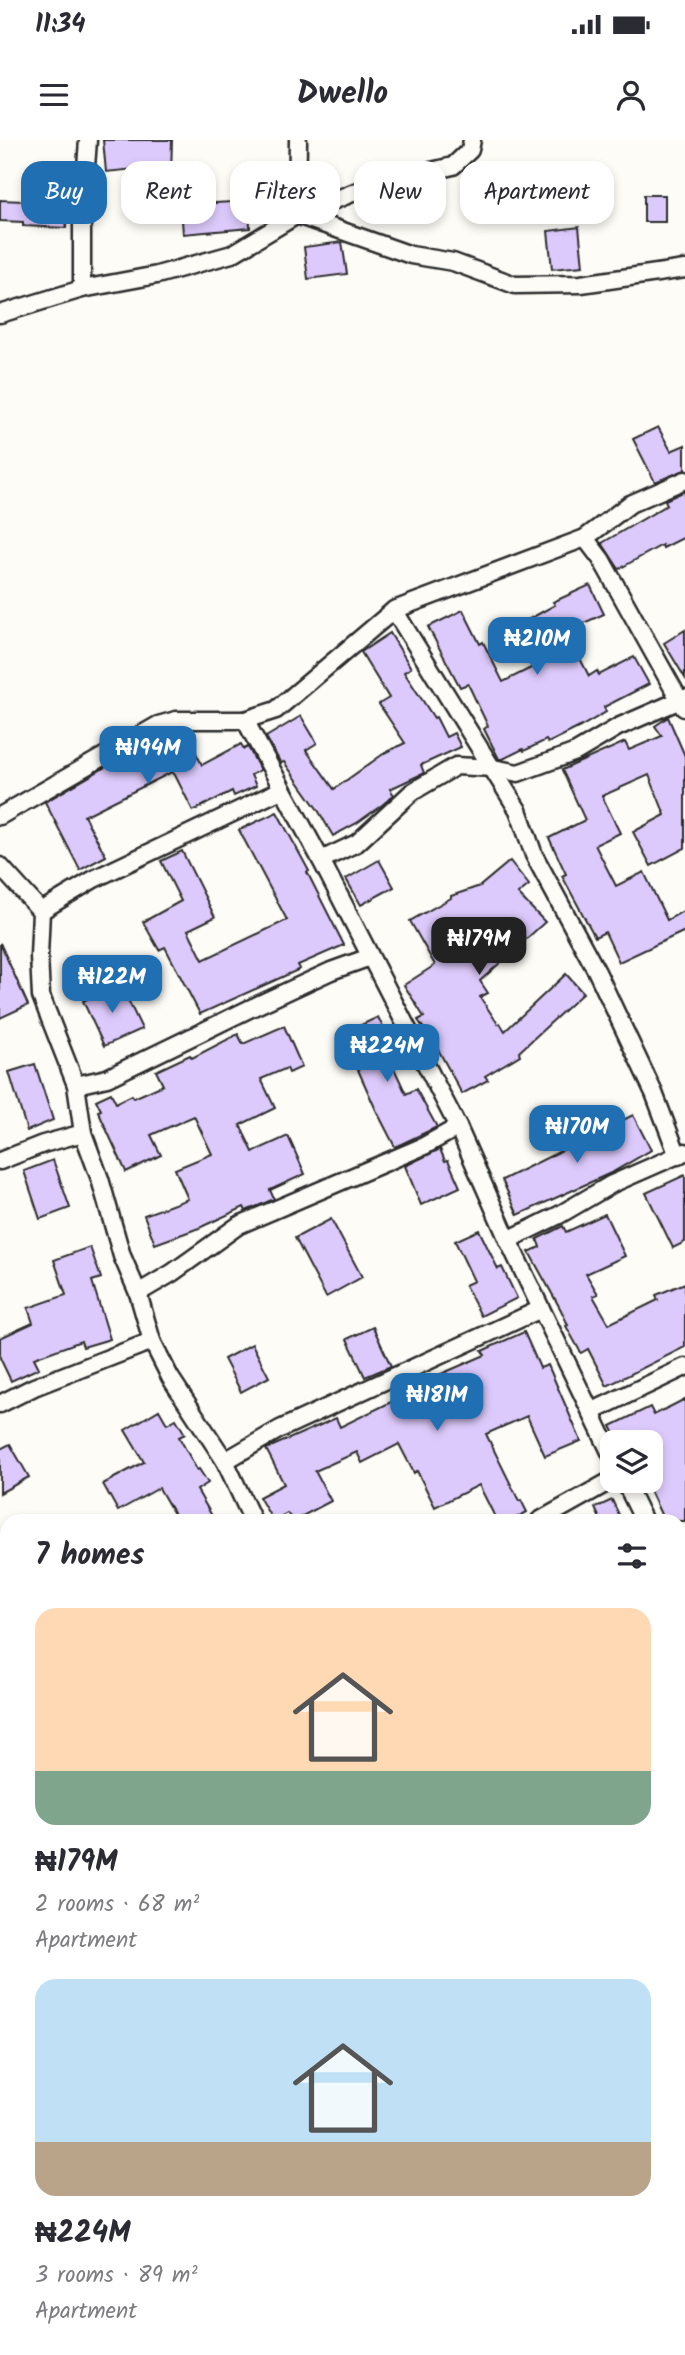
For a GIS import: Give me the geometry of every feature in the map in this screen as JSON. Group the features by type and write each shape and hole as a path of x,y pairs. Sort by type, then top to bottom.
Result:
{"street":[{"path":"82,289 82,222 88,140"},
{"path":"298,140 298,161"},
{"path":"340,198 374,184 453,166 470,150 472,140"},
{"path":"0,314 82,289 158,275 232,254 282,224"},
{"path":"323,224 411,255 453,262 515,285 581,284 685,269"},
{"path":"0,816 4,811 158,725 176,720 244,720 276,710 394,610 585,538 630,503 685,480"},
{"path":"321,860 357,843 412,792 456,766 493,768 518,773 576,751 618,727 683,703 601,559 585,538"},
{"path":"394,610 518,810 534,855 597,972 681,1154 611,1184 559,1215 508,1240"},
{"path":"244,720 321,860 458,1127 508,1240 600,1431"},
{"path":"41,911 94,880 281,790"},
{"path":"0,866 41,911 41,996 76,1085 83,1133 152,1341 170,1377 225,1461 250,1514"},
{"path":"76,1085 107,1078 319,976 370,957"},
{"path":"138,1293 172,1273 239,1225 424,1146 458,1127"},
{"path":"0,1161 43,1144 83,1133"},
{"path":"225,1461 281,1429 541,1309"},
{"path":"0,1405 34,1387 152,1341"},
{"path":"591,1412 685,1367"},
{"path":"551,1514 600,1486"},
{"path":"630,1493 641,1514"}],"building":[{"path":"103,140 172,140 171,161 121,161 121,170 107,172"},
{"path":"644,195 665,195 665,222 644,222"},
{"path":"0,200 21,201 21,222 0,221"},
{"path":"230,202 230,224 250,224 250,228 183,234 182,224 216,224 216,203"},
{"path":"23,224 66,224 66,228"},
{"path":"579,227 583,266 552,269 548,231"},
{"path":"342,242 347,274 308,279 304,247"},
{"path":"658,427 671,451 685,445 685,470 655,482 633,439"},
{"path":"685,491 685,537 663,548 662,545 619,569 602,543 667,505 665,500"},
{"path":"590,585 604,614 566,631 589,676 597,671 599,675 634,657 649,684 604,707 606,712 548,743 546,740 499,759 484,729 488,726 468,684 460,687 428,627 463,610 503,682 543,662 522,623 555,605 553,602"},
{"path":"685,630 685,678 664,643"},
{"path":"390,633 411,668 404,672 434,718 436,717 446,737 454,733 461,747 421,765 424,773 390,789 394,795 382,805 333,836 284,762 281,763 266,737 301,716 317,743 306,750 334,789 386,752 405,743 379,704 389,698 361,652"},
{"path":"668,717 685,756 685,848 651,866 633,832 665,815 649,775 602,796 620,833 595,845 616,886 644,872 667,920 685,910 685,931 619,962 605,932 595,937 562,876 566,874 549,838 585,820 562,770 625,742 629,750 662,736 655,726"},
{"path":"185,731 202,765 241,744 244,749 248,747 260,770 251,775 256,786 234,796 232,791 193,811 172,772 84,816 106,856 80,870 45,802 161,735"},
{"path":"277,812 344,945 298,965 300,969 200,1014 165,947 159,950 143,922 181,901 161,861 182,851 215,917 188,930 203,960 287,920 239,830"},
{"path":"379,860 394,887 361,905 346,879"},
{"path":"510,861 529,885 518,894 545,922 480,981 488,993 480,997 505,1031 566,974 583,993 519,1052 520,1055 485,1076 488,1080 462,1094 418,1020 424,1017 404,985 435,965 410,921 451,896 480,886"},
{"path":"0,943 28,1005 0,1018"},
{"path":"120,983 142,1029 104,1046 83,1001"},
{"path":"378,1017 392,1046 385,1049 406,1094 416,1089 437,1127 395,1147 342,1034"},
{"path":"284,1026 302,1067 289,1073 287,1068 261,1079 275,1108 240,1125 253,1152 288,1136 305,1174 270,1190 274,1199 246,1211 244,1207 199,1228 155,1244 144,1215 188,1199 175,1169 212,1154 194,1116 151,1135 161,1155 126,1172 98,1111 101,1110 96,1100 111,1093 116,1103 132,1095 134,1098 163,1085 156,1071 190,1055 192,1058 238,1034 243,1044"},
{"path":"35,1064 53,1120 27,1131 9,1072"},
{"path":"633,1115 651,1150 613,1172 518,1215 502,1180"},
{"path":"440,1149 460,1187 421,1205 405,1166"},
{"path":"53,1160 70,1208 40,1219 24,1171"},
{"path":"685,1175 685,1242 673,1248 646,1193"},
{"path":"605,1214 625,1256 586,1274 598,1294 593,1296 609,1324 658,1300 656,1295 685,1283 685,1347 607,1386 588,1349 581,1353 529,1252 540,1247 537,1239 563,1226 566,1232"},
{"path":"331,1219 362,1277 326,1297 295,1238"},
{"path":"479,1230 498,1269 502,1267 517,1298 481,1316 465,1285 474,1281 455,1241"},
{"path":"90,1247 101,1278 92,1281 110,1339 83,1347 81,1341 34,1358 39,1368 11,1381 0,1358 0,1338 33,1323 28,1308 66,1295 54,1260"},
{"path":"373,1327 391,1366 365,1377 347,1339"},
{"path":"524,1332 540,1368 548,1365 581,1441 545,1456 527,1416 486,1434 527,1512 494,1514 479,1485 435,1507 417,1471 414,1473 399,1444 362,1463 357,1452 315,1471 331,1501 306,1514 269,1514 259,1497 284,1484 266,1449 336,1418 340,1427 422,1387 420,1383 485,1355 482,1351"},
{"path":"252,1344 269,1377 241,1392 224,1359"},
{"path":"685,1399 685,1514 661,1514 651,1493 663,1493 663,1430 613,1430 611,1426 650,1407 654,1415"},
{"path":"159,1410 167,1424 176,1419 185,1434 179,1437 197,1470 199,1469 208,1483 197,1490 211,1514 174,1514 159,1488 118,1511 103,1484 144,1462 125,1430"},
{"path":"10,1444 29,1477 0,1493 0,1449"},
{"path":"612,1500 619,1514 598,1514 595,1508"}]}
